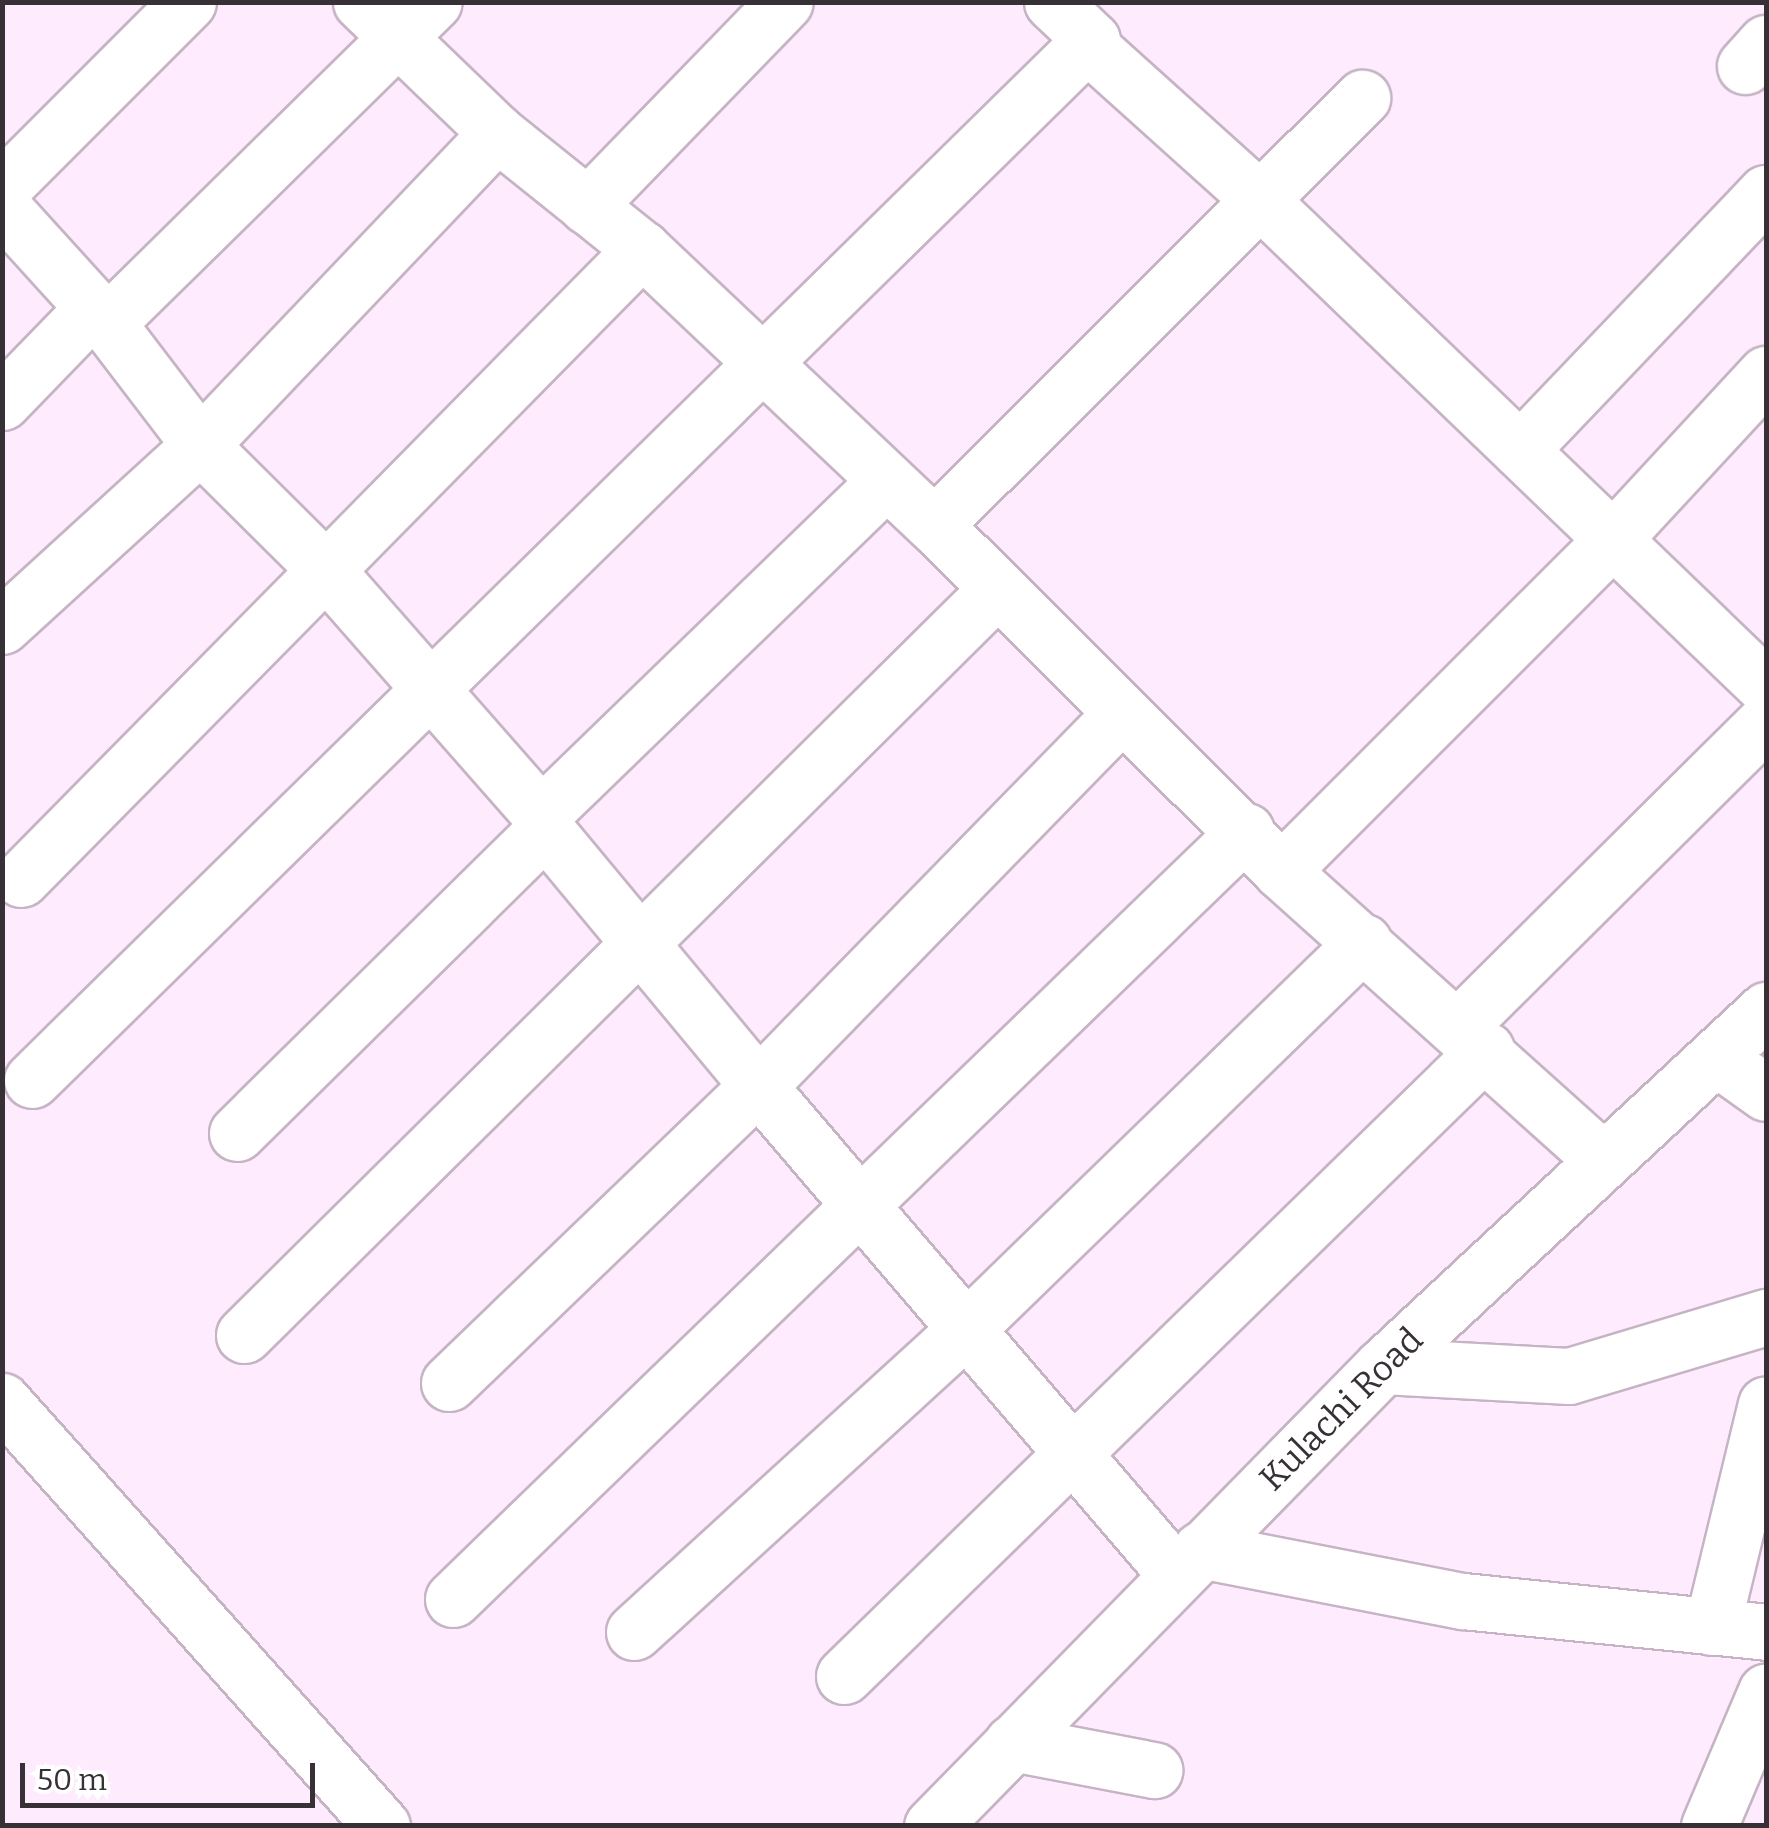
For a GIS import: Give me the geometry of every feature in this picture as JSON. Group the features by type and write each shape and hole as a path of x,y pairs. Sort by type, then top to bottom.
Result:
{"street":[{"path":"2,188 188,2"},
{"path":"588,206 785,2"},
{"path":"32,1080 1092,40 1052,2"},
{"path":"2,402 100,316 399,14 497,134 642,250 759,365 934,525 1119,716 1246,831 1282,871 1473,1038 1602,1159"},
{"path":"1087,44 1260,200 1766,687"},
{"path":"934,525 1362,98"},
{"path":"2,626 200,445 497,134"},
{"path":"1520,450 1766,193"},
{"path":"2,208 100,316 200,445 324,568 543,822 644,940 758,1086 863,1203 1074,1453 1188,1562 1463,1601 1766,1632"},
{"path":"22,878 642,250"},
{"path":"1282,871 1613,539 1766,374"},
{"path":"237,1133 885,482"},
{"path":"244,1335 996,589"},
{"path":"449,1382 758,1086 1119,716"},
{"path":"844,1676 1074,1453 1473,1038 1766,721"},
{"path":"452,1600 1246,831"},
{"path":"634,1632 966,1329 1364,942"},
{"name":"Kulachi Road","path":"932,1826 1383,1366 1766,1010"},
{"path":"1717,1058 1766,1093"},
{"path":"1383,1366 1569,1376 1766,1316"},
{"path":"2,1401 382,1826"},
{"path":"1712,1627 1766,1404"},
{"path":"1709,1826 1766,1692"},
{"path":"1012,1743 1154,1770"}]}
